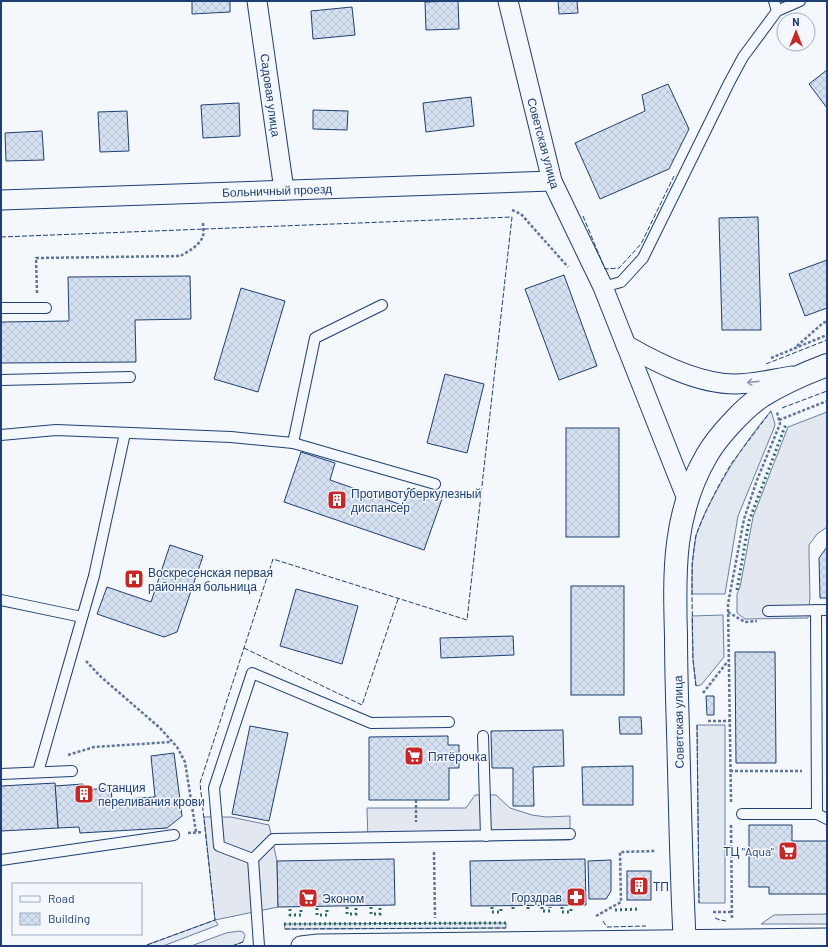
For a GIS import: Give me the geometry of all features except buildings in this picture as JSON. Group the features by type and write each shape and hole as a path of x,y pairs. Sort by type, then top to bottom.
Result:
{"main road":[{"name":"Советская улица","path":"685,943 675,576 678,541 687,499 696,476 708,454 724,432 741,414 762,396 805,373 827,365"}],"street":[{"name":"Садовая улица","path":"257,1 284,190"},
{"name":"Советская улица","path":"508,1 552,181 603,287 687,499"},
{"name":"Больничный проезд","path":"1,200 552,181"},
{"path":"626,344 649,358 684,373 707,380 734,384 749,383 805,373"},
{"path":"301,946 318,944 685,943 732,939 827,938"}],"lane":[{"path":"603,287 621,282 643,258 739,63 775,6 800,1"},
{"path":"293,443 315,338 382,305"},
{"path":"1,308 42,308"},
{"path":"1,380 130,377"},
{"path":"1,435 56,430 230,437 293,443 434,484"},
{"path":"38,772 94,576 125,433"},
{"path":"1,600 82,617"},
{"path":"816,610 817,814"},
{"path":"768,611 827,610"},
{"path":"253,859 219,846 214,788 252,673 371,723 449,722"},
{"path":"483,736 486,836"},
{"path":"1,774 72,771"},
{"path":"742,814 817,814 827,819"},
{"path":"259,946 253,859 273,839 570,834"},
{"path":"1,860 174,835"}],"path":[{"path":"512,210 521,214 568,267"},
{"path":"42,308 36,258 180,256 188,252 203,236 203,222"},
{"path":"795,348 827,320"},
{"path":"766,360 827,335"},
{"path":"779,420 827,401"},
{"path":"731,806 728,604 744,519 757,480 780,424 776,410"},
{"path":"74,647 100,676 160,728 172,742 185,762 196,832"},
{"path":"703,693 728,661"},
{"path":"708,721 730,721"},
{"path":"38,772 51,762 73,752 94,747 172,742"},
{"path":"730,771 817,771"},
{"path":"416,800 416,837"},
{"path":"731,821 732,939"},
{"path":"434,836 434,918"},
{"path":"596,916 621,902 620,852 655,851"},
{"path":"713,912 732,912"}],"shaded area":[{"path":"771,411 775,424 774,428 738,516 725,594 692,594 694,550 696,536 702,519 730,467"},
{"path":"827,412 827,527 817,534 809,545 810,597 808,618 745,619 737,613 737,594 740,587 753,517 788,427"},
{"path":"723,615 724,657 701,685 696,686 693,660 692,616"},
{"path":"697,725 725,725 725,903 699,903"},
{"path":"475,795 496,795 510,808 532,815 546,817 570,816 570,840 368,842 367,808 466,808"},
{"path":"204,817 231,817 269,825 277,861 278,907 215,920"},
{"path":"827,914 827,924 761,924 774,915"},
{"path":"215,920 218,925 163,946 144,946"},
{"path":"506,923 506,928 285,929 284,924"},
{"path":"239,931 243,932 245,935 243,942 232,946 191,946 226,933"}],"hedge":[{"path":"737,590 749,521 786,424"},
{"path":"347,907 347,914 356,914 356,907"},
{"path":"371,907 371,914 380,914 380,907"},
{"path":"492,907 492,912 501,912 501,907"},
{"path":"513,907 513,912"},
{"path":"528,907 528,912"},
{"path":"542,907 542,911 550,911 550,907"},
{"path":"562,907 562,912 571,912 571,907"},
{"path":"317,908 317,915 327,915 327,908"},
{"path":"290,909 290,915 301,915 301,909"},
{"path":"615,910 640,909"},
{"path":"284,924 506,923"}],"fence":[{"path":"583,216 605,269 619,268 641,244 674,176"},
{"path":"1,237 512,217 467,620 273,559 200,783 215,920 144,946"},
{"path":"766,364 827,340"},
{"path":"782,408 827,391"},
{"path":"696,686 693,660 692,594 692,564 696,535 706,511 731,464 771,411"},
{"path":"244,648 362,705 398,599"},
{"path":"697,725 699,903"},
{"path":"715,918 726,921"},
{"path":"603,921 607,927 646,926"},
{"path":"285,929 506,928"},
{"path":"232,946 243,942"}],"place":[{"name":"Противотуберкулезный диспансер","path":"337,500"},
{"name":"Воскресенская первая районная больница","path":"134,579"},
{"name":"Пятёрочка","path":"414,756"},
{"name":"Станция переливания крови","path":"84,794"},
{"name":"ТЦ \"Aqua\"","path":"788,851"},
{"name":"ТП","path":"639,886"},
{"name":"Горздрав","path":"576,897"},
{"name":"Эконом","path":"308,898"}]}
